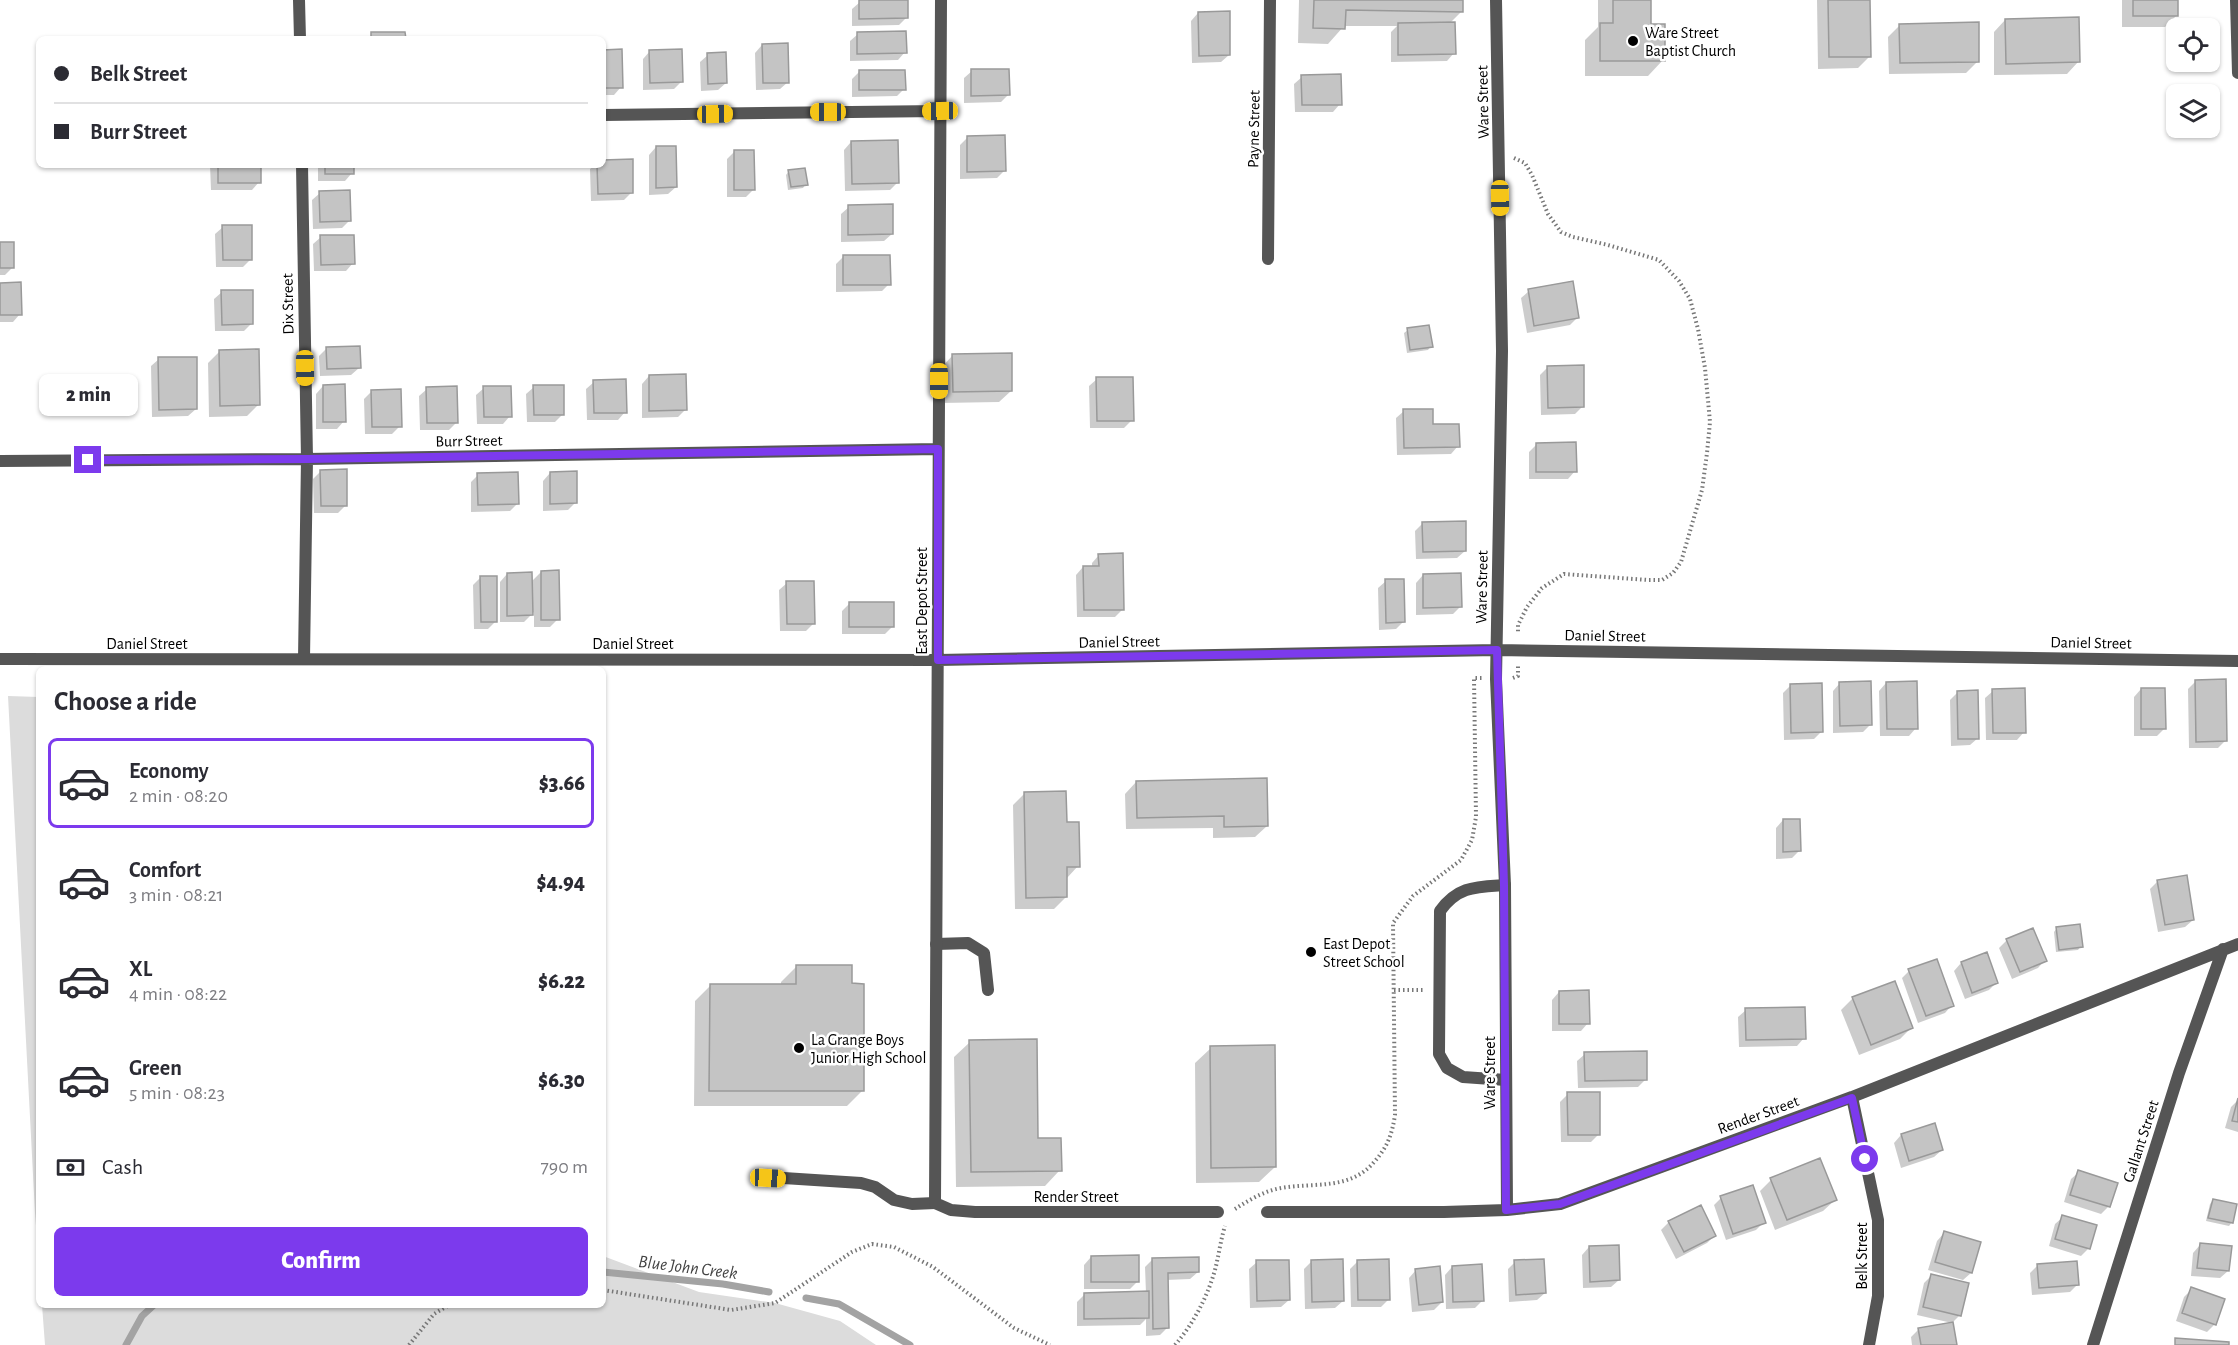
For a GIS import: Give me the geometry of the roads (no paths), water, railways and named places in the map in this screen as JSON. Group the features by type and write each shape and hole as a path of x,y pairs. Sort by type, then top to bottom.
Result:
{"street":[{"path":"299,0 300,36"},
{"name":"East Depot Street","path":"935,1203 941,0"},
{"name":"Payne Street","path":"1268,259 1270,0"},
{"name":"Ware Street","path":"1496,0 1502,351 1497,650 1504,885 1506,1210"},
{"path":"2236,0 2238,74"},
{"path":"606,115 940,111"},
{"name":"Dix Street","path":"302,168 307,459 304,659"},
{"name":"Burr Street","path":"0,461 307,459 938,449"},
{"name":"Daniel Street","path":"0,659 938,660 1497,650 2238,661"},
{"path":"1504,885 1470,888 1450,897 1440,911 1439,1054 1447,1068 1464,1077 1506,1080"},
{"path":"936,944 968,943 984,953 988,990"},
{"name":"Render Street","path":"1267,1212 1444,1212 1506,1210 1560,1204 1852,1098 2238,944"},
{"name":"Gallant Street","path":"2093,1345 2179,1073 2223,949"},
{"name":"Belk Street","path":"1852,1098 1878,1220 1878,1296 1869,1345"},
{"name":"Render Street","path":"768,1178 861,1183 875,1187 894,1200 912,1204 935,1203 951,1209 975,1212 1225,1215"}],"waterway":[{"name":"Blue John Creek","path":"606,1272 723,1284 769,1292"},
{"name":"Blue John Creek","path":"806,1298 839,1304 910,1345"},
{"name":"Blue John Creek","path":"126,1345 142,1316 151,1308"}],"place":[{"name":"Ware Street Baptist Church","path":"1633,41"},
{"name":"East Depot Street School","path":"1311,952"},
{"name":"La Grange Boys Junior High School","path":"799,1048"}]}
